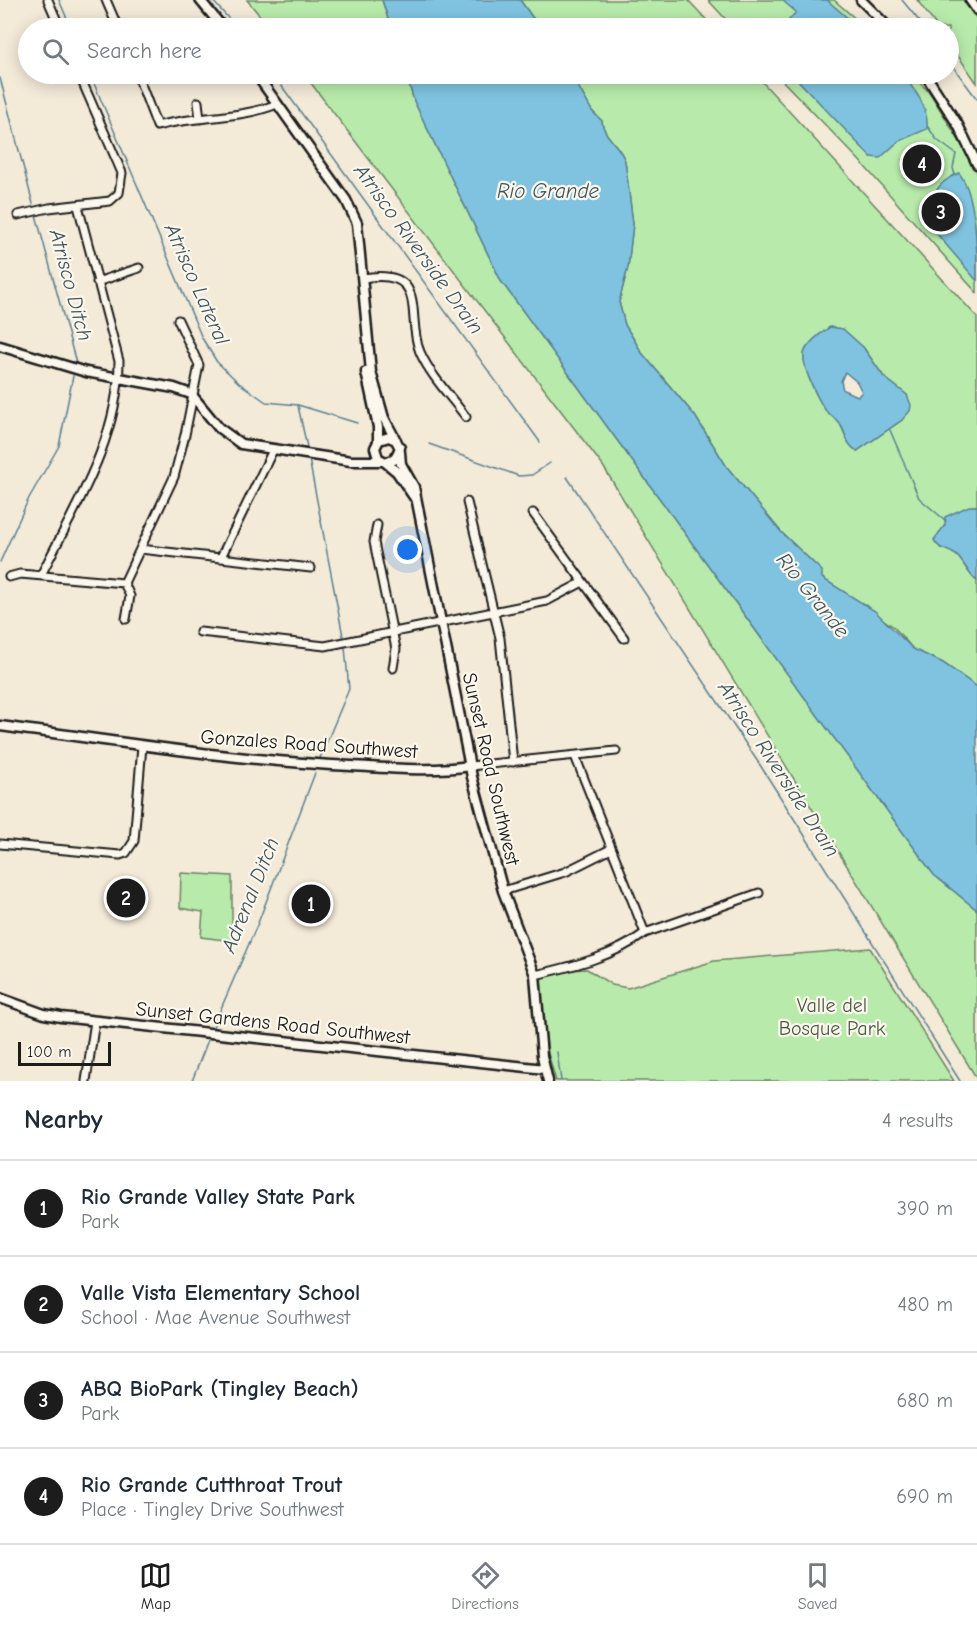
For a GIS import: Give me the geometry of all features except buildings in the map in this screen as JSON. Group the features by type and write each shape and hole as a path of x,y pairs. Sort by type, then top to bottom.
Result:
{"street":[{"path":"48,0 56,18"},
{"path":"106,0 114,18"},
{"path":"200,0 215,18"},
{"path":"861,0 879,18"},
{"path":"970,0 977,10"},
{"path":"18,215 49,208 110,201 118,194 122,173 83,84"},
{"path":"141,84 157,126 253,114 277,104"},
{"path":"263,84 346,200 357,223 363,278 365,368 379,433 376,454 384,461"},
{"path":"931,84 958,125 977,164"},
{"path":"198,102 201,119"},
{"path":"41,575 107,441 119,378 119,361 78,206"},
{"path":"97,282 139,268"},
{"path":"363,278 389,278 400,282 410,292 416,308 420,353 466,417"},
{"path":"126,619 130,596 124,583 181,457 191,394 199,365 178,320"},
{"path":"0,346 62,366 174,388 191,394 226,435 241,444 355,461 394,460 400,452 384,418 373,382 365,327"},
{"path":"326,456 360,456 368,453 386,437 396,440"},
{"path":"221,557 273,450"},
{"name":"Sunset Road Southwest","path":"400,452 401,464 412,482 470,766 503,891 535,975 544,1069 548,1081"},
{"name":"Sunset Road Southwest","path":"384,461 402,478 414,497"},
{"path":"467,502 500,638 513,762"},
{"path":"533,513 624,638"},
{"path":"377,525 374,542 393,632 396,654 393,668"},
{"path":"140,549 311,568"},
{"path":"9,577 20,574 41,575 124,583"},
{"path":"200,632 314,646 547,601 583,582"},
{"name":"Gonzales Road Southwest","path":"0,726 142,746 332,765 442,770 616,751"},
{"path":"0,844 120,855 131,850 134,841 142,746"},
{"path":"575,756 645,933"},
{"path":"503,891 565,872 611,849"},
{"path":"535,975 586,963 633,942 645,933 759,893"},
{"name":"Sunset Gardens Road Southwest","path":"0,998 44,1014 95,1021 544,1069"},
{"path":"86,1081 95,1021"}],"green space":[{"path":"247,0 382,0 388,18 262,18"},
{"path":"520,0 688,0 705,18 533,18"},
{"path":"708,0 834,0 855,18 725,18"},
{"path":"917,0 963,0 977,19 977,83 959,57 959,18 930,18"},
{"path":"312,84 409,84 414,101 501,281 934,875 977,910 977,1079 603,466"},
{"path":"577,84 764,84 977,317 977,506 963,509 947,523 934,540 936,544 958,557 977,581 977,687 943,663 913,649 894,627 822,578 821,570 782,533 727,467 695,416 642,353 625,325 619,302 628,267 633,224 625,161 605,132 602,121 592,111","holes":["821,335 863,347 884,377 907,395 902,420 857,451 848,442 839,422 827,411 819,399 807,374 805,351"]},
{"path":"786,84 921,84 930,93 977,170 977,293 858,159"},
{"path":"181,873 232,876 232,941 201,937 203,912 180,908"},
{"name":"Valle del Bosque Park","path":"870,948 954,1081 556,1081 548,1053 537,977 568,970 587,969 612,985 628,988 714,961"}],"water":[{"path":"382,0 520,0 533,18 388,18"},
{"path":"782,0 827,0 848,18 791,18 796,12"},
{"name":"Rio Grande","path":"409,84 577,84 625,161 633,224 628,267 619,302 625,325 642,353 695,416 727,467 782,533 822,571 822,578 875,611 913,649 943,663 977,687 977,910 934,875 501,281 414,101"},
{"path":"802,84 909,84 926,113 927,129 899,141 880,158 871,157"},
{"path":"959,173 965,183 973,209 977,281 932,228 930,219 931,202 938,188"},
{"path":"830,327 843,329 863,347 884,377 907,395 911,405 910,411 902,420 857,451 848,442 840,424 826,411 805,367 805,350","holes":["845,372 857,382 862,392 858,396 843,390 841,381"]},
{"path":"969,506 977,506 977,581 958,557 936,544 934,540 945,525 945,517"}],"waterway":[{"name":"Atrisco Lateral","path":"59,0 67,18"},
{"name":"Atrisco Riverside Drain","path":"212,0 228,18"},
{"path":"902,0 917,18"},
{"path":"959,75 977,99"},
{"path":"0,78 33,204"},
{"name":"Atrisco Lateral","path":"94,84 202,338 217,362 239,383 266,402 298,405 357,423"},
{"name":"Atrisco Riverside Drain","path":"280,84 540,442"},
{"path":"928,127 937,140 956,154 953,168 955,175"},
{"name":"Atrisco Ditch","path":"36,215 76,363"},
{"name":"Atrisco Ditch","path":"0,562 29,498 59,446 73,376"},
{"name":"Adrenal Ditch","path":"298,406 307,447"},
{"path":"890,430 919,498 946,521"},
{"path":"429,444 519,476 532,475 550,463"},
{"name":"Adrenal Ditch","path":"309,459 343,636"},
{"name":"Atrisco Riverside Drain","path":"567,477 760,765 960,1081"},
{"name":"Adrenal Ditch","path":"320,758 349,689 345,648"},
{"name":"Adrenal Ditch","path":"213,1027 258,923 315,773"},
{"name":"Adrenal Ditch","path":"192,1081 208,1040"},
{"name":"Atrisco Lateral","path":"557,1052 561,1081"}],"place":[{"name":"Rio Grande Cutthroat Trout","path":"922,164"},
{"name":"ABQ BioPark (Tingley Beach)","path":"941,212"},
{"name":"Valle Vista Elementary School","path":"126,898"},
{"name":"Rio Grande Valley State Park","path":"311,904"}]}
